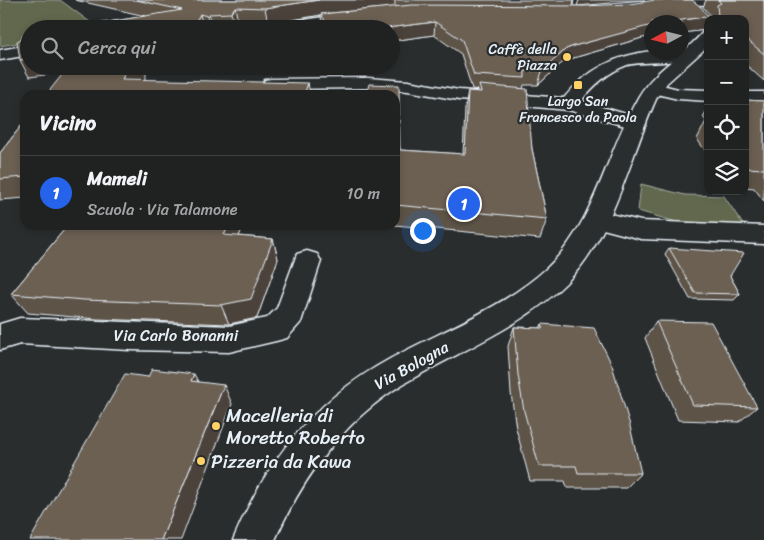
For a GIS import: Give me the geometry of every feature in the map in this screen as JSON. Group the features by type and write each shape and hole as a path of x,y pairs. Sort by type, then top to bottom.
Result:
{"street":[{"path":"646,6 697,15 764,0"},
{"path":"325,20 372,14"},
{"path":"689,55 700,46 697,15"},
{"path":"0,55 20,52"},
{"path":"569,104 560,92 567,78 586,65 620,62 644,56"},
{"path":"683,60 670,70 649,94 597,219 641,230 764,235"},
{"path":"569,104 581,88 600,73 620,62"},
{"path":"255,84 390,84 459,95 569,104 636,123"},
{"path":"654,88 678,94 704,96"},
{"path":"749,97 764,98"},
{"name":"Via Bologna","path":"254,540 270,501 304,450 352,400 373,386 478,328 548,283 559,272 597,219"},
{"name":"Via Carlo Bonanni","path":"0,337 20,331 130,337 229,339 276,329 290,314 307,261"}],"green space":[{"path":"0,0 60,0 87,20 20,20 20,43 0,46"},
{"path":"641,184 685,195 724,196 744,226 680,223 638,211"}],"building":[{"path":"136,0 319,0 265,8 235,7 231,13 209,14 207,16 200,14 197,20 120,20 182,10"},
{"path":"655,0 692,0 707,15 689,19 689,15 644,15 644,27 566,49 542,71 525,71 525,78 474,75 462,40 435,22 400,26 400,20 325,20 321,14 412,5 584,6 629,4"},
{"path":"718,0 764,0 764,54 749,41 749,15 718,15 717,5 721,3"},
{"path":"20,40 20,60 17,41"},
{"path":"62,75 124,75 122,79 308,83 306,90 50,90"},
{"path":"369,84 399,85 399,90 367,90"},
{"path":"479,85 527,89 532,149 547,219 400,205 400,150 465,154 468,91 481,92"},
{"path":"749,100 764,101 764,169 749,168"},
{"path":"20,127 20,177 0,179 0,153"},
{"path":"64,230 226,230 224,235 273,239 251,299 221,305 84,300 11,294"},
{"path":"669,248 744,253 730,276 740,294 695,293"},
{"path":"656,321 711,322 757,407 693,405"},
{"path":"542,324 594,328 612,365 629,422 641,473 578,473 576,466 539,466 524,411 518,375 514,327 543,328"},
{"path":"152,369 194,374 191,381 224,385 161,540 30,540 125,374 148,377"}],"place":[{"name":"Caffè della Piazza","path":"567,57"},
{"name":"Largo San Francesco da Paola","path":"578,85"},
{"name":"Mameli","path":"464,204"},
{"name":"Macelleria di Moretto Roberto","path":"216,426"},
{"name":"Pizzeria da Kawa","path":"201,461"}]}
